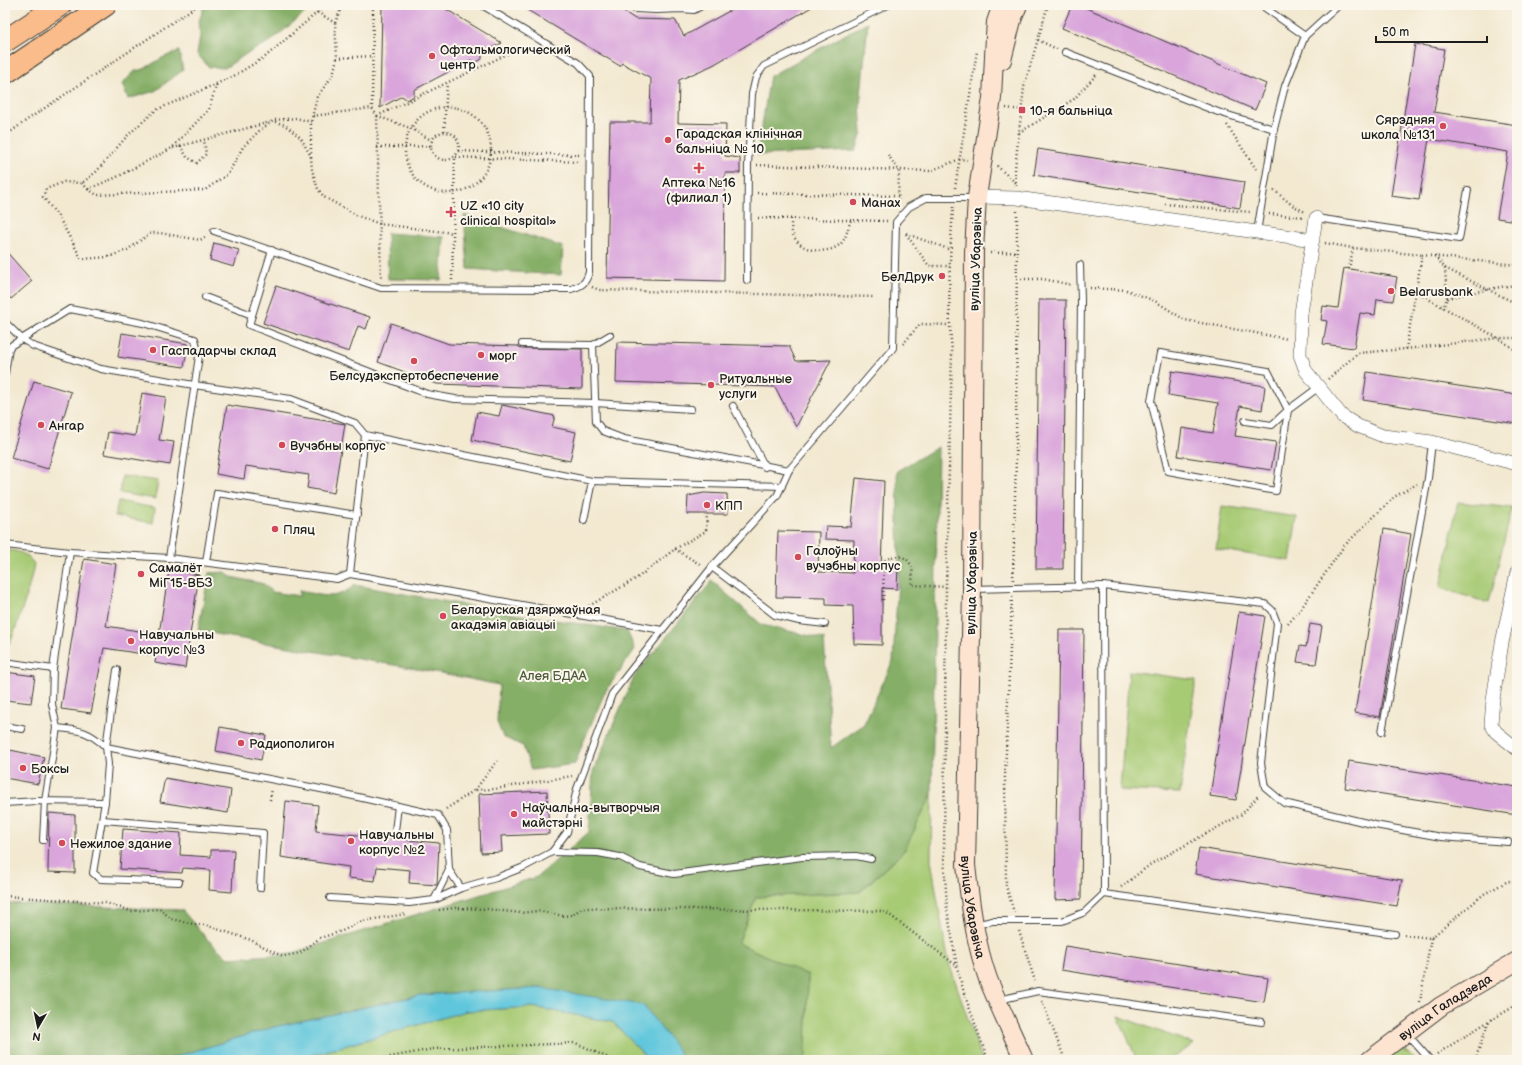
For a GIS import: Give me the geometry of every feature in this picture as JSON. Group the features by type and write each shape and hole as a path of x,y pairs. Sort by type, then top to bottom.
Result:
{"highway":[{"path":"9,36 60,5"},
{"path":"5,73 105,5"}],"main road":[{"name":"вуліца Убарэвіча","path":"992,98 996,22 1002,5"},
{"name":"вуліца Убарэвіча","path":"1018,5 1008,33 992,98 977,198 973,303 972,590 966,865 974,925 988,978 1024,1060"},
{"name":"вуліца Галадзеда","path":"1371,1058 1441,1006 1517,961"}],"street":[{"path":"977,198 1017,198 1313,240"},
{"path":"1316,218 1301,313 1300,355 1306,371 1342,416 1358,426 1383,436 1432,442 1517,464"},
{"path":"1517,572 1502,643 1493,698 1491,724 1496,732 1517,749"}],"lane":[{"path":"214,231 381,288 571,289 580,287 586,281 589,272 590,76 578,63 482,5"},
{"path":"628,5 635,9 694,10 703,5"},
{"path":"747,280 748,165 752,94 756,77 764,66 888,5"},
{"path":"1261,5 1305,36"},
{"path":"1256,232 1261,213 1264,182 1274,129 1285,86 1305,36 1338,5"},
{"path":"1065,52 1218,112 1274,129"},
{"path":"1316,218 1459,239 1468,190"},
{"path":"330,898 408,902 434,900 461,888 496,878 524,867 552,852 567,832 577,789 612,694 711,569 760,516 776,496 782,486 788,470 893,348 896,222 909,207 926,198 977,198"},
{"path":"272,250 249,325 427,394 455,399 595,403 691,409"},
{"path":"1078,586 1080,265"},
{"path":"205,297 252,315"},
{"path":"5,373 7,350 70,309 143,323 195,339 199,356 168,558"},
{"path":"5,322 22,339 33,346 101,369 194,385 291,399 355,423 365,435 592,481 782,486"},
{"path":"522,344 593,345 610,334"},
{"path":"593,345 596,422 602,431 624,439 765,467 788,470"},
{"path":"1160,353 1268,371 1288,410 1276,490 1168,471 1150,401 1160,353"},
{"path":"1244,421 1272,425 1288,410 1319,387"},
{"path":"733,406 765,467"},
{"path":"350,574 365,435"},
{"path":"1382,732 1428,478 1432,442"},
{"path":"584,520 592,481"},
{"path":"206,562 217,493 357,514"},
{"path":"5,545 70,552 168,558 337,579 350,574 662,630"},
{"path":"43,840 45,801 57,728 52,704 53,669 70,552"},
{"path":"711,569 775,615 799,622 826,624"},
{"path":"972,590 1103,586 1265,604 1272,610 1277,623 1261,763 1265,787 1284,803 1375,826 1441,837 1508,842"},
{"path":"1103,586 1107,894"},
{"path":"5,662 53,669"},
{"path":"117,670 106,747 108,764 103,820 93,873 101,878 179,882"},
{"path":"5,726 22,729"},
{"path":"57,728 76,730 93,736 106,747 331,791 438,815 447,830 449,870 434,900"},
{"path":"5,803 45,801 105,802"},
{"path":"395,831 398,806"},
{"path":"103,820 263,832 260,888"},
{"path":"552,852 598,853 620,857 640,867 674,874 802,857 856,856 871,860"},
{"path":"449,870 461,888"},
{"path":"974,925 992,921 1062,921 1085,912 1107,894 1395,934"},
{"path":"997,1000 1038,991 1262,1022"},
{"path":"1405,1032 1429,1059"}],"path":[{"path":"5,136 26,120 198,5"},
{"path":"214,231 200,240 150,233 127,250 108,257 81,258 58,216 43,197 46,189 64,182 82,183 96,172 128,135 156,110 232,77 265,57 326,5"},
{"path":"338,5 340,11 335,23 337,58 333,75 317,97 311,122 312,170 318,189 324,197 358,216 380,224 453,233"},
{"path":"373,5 372,108 378,116 410,128 431,140"},
{"path":"1048,5 1024,87 1015,168 1017,198 1016,457 1006,777 1006,886 1038,991 1065,1060"},
{"path":"317,12 335,23"},
{"path":"1038,40 1065,52"},
{"path":"378,116 518,49 548,46"},
{"path":"977,50 953,198 950,250 949,325 952,351 946,587 944,856 947,909 957,967 964,993 988,1060"},
{"path":"337,58 372,56"},
{"path":"1019,133 1074,99 1095,76 1101,66"},
{"path":"172,148 209,109 217,83"},
{"path":"444,131 447,83"},
{"path":"450,106 468,111 481,122 489,137 491,152 488,168 479,180 467,189 454,193 437,192 421,184 410,171 404,154 404,148 410,128 417,119 432,109 446,107 450,106"},
{"path":"313,116 372,108"},
{"path":"378,116 381,288"},
{"path":"88,189 115,178 172,148 273,121 296,118 311,122"},
{"path":"82,183 96,195 205,190 228,174 243,147 260,130 273,121"},
{"path":"273,121 285,125 301,138 311,157"},
{"path":"444,131 450,132 458,139 460,145 455,156 449,160 438,159 434,156 430,146 431,140 438,133 444,131"},
{"path":"180,146 187,157 197,163 206,154 204,140"},
{"path":"378,146 404,148 430,146"},
{"path":"458,151 589,159"},
{"path":"888,155 899,170 898,207"},
{"path":"455,156 490,158 589,159"},
{"path":"452,288 455,156"},
{"path":"748,165 930,171 960,159"},
{"path":"757,165 757,172"},
{"path":"996,165 1016,183"},
{"path":"757,186 757,199"},
{"path":"757,192 898,196"},
{"path":"1160,203 1316,218"},
{"path":"757,212 757,218 896,222"},
{"path":"887,222 888,216"},
{"path":"791,219 791,231 797,241 811,250 830,250 843,242 851,220"},
{"path":"950,250 932,242 920,240 905,232 929,266 950,266"},
{"path":"1313,240 1353,248 1517,265"},
{"path":"1350,269 1353,248"},
{"path":"988,253 1016,252"},
{"path":"1406,349 1422,255"},
{"path":"1435,256 1445,268 1517,304"},
{"path":"1443,308 1447,298 1445,268"},
{"path":"1017,279 1043,279 1081,287 1126,290 1156,301 1185,320 1264,335 1300,340"},
{"path":"584,283 599,290 875,297"},
{"path":"1447,298 1488,289 1517,285"},
{"path":"1416,292 1498,338 1517,351"},
{"path":"920,324 949,325"},
{"path":"1319,387 1358,353 1498,338 1517,338"},
{"path":"1275,638 1300,610 1344,546 1394,497 1428,478"},
{"path":"574,614 601,600 637,578 675,549 706,531 707,514"},
{"path":"675,549 711,569"},
{"path":"883,600 882,581 884,561 889,558 899,556 903,557 910,564 913,571 912,585 946,587"},
{"path":"438,815 475,790 497,761"},
{"path":"475,790 495,789 582,774"},
{"path":"1107,894 1151,864 1242,814 1265,787"},
{"path":"270,800 273,788"},
{"path":"1420,1004 1431,938 1484,894 1508,882 1517,882"},
{"path":"5,896 106,903 131,911 160,909 171,919 205,925 251,940 275,953 284,956 300,953 320,938 342,931 362,921 409,914"},
{"path":"432,911 455,908 487,909 520,913 538,911 564,916 572,915 582,908 880,911 886,913 957,967"},
{"path":"1395,934 1431,938"},
{"path":"1429,1059 1517,1005"},
{"path":"1475,1060 1489,1021"},
{"path":"374,1060 433,1049 576,1043 613,1060"}],"green space":[{"path":"209,5 314,5 271,41 246,54 225,68 209,67 197,54 200,36 199,21 204,7"},
{"path":"868,22 860,105 862,133 856,151 757,155 770,76"},
{"path":"179,51 183,70 155,91 128,99 122,84 135,71 144,69 162,58"},
{"path":"464,215 563,247 561,275 468,269"},
{"path":"387,233 444,237 441,280 388,279"},
{"path":"938,447 932,794 904,851 859,892 756,897 738,943 808,975 806,1055 803,1060 681,1060 679,1051 540,988 421,995 274,1027 165,1060 5,1060 5,903 182,910 207,939 228,958 289,954 537,877 589,832 593,771 634,677 712,581 762,625 824,639 831,748 864,724 893,661 899,566 897,471"},
{"path":"122,476 158,481 155,499 120,493"},
{"path":"118,501 155,508 153,523 115,516"},
{"path":"1458,502 1512,508 1489,603 1440,588"},
{"path":"1222,506 1297,517 1290,561 1216,549"},
{"path":"5,549 22,553 34,564 27,594 10,643 5,645"},
{"name":"Алея БДАА","path":"226,572 231,577 264,584 272,592 300,596 299,591 328,596 341,594 355,585 514,614 627,631 635,649 605,692 575,764 531,770 523,746 503,737 497,722 499,685 446,674 198,630 209,573"},
{"path":"1129,671 1196,680 1180,793 1120,790"},
{"path":"932,794 931,860 943,933 950,966 982,1060 803,1060 806,1055 808,975 738,944 756,897 860,892 904,851"},
{"path":"533,1007 613,1022 649,1060 295,1060 466,1011"},
{"path":"1118,1016 1194,1044 1169,1060 1137,1060"},
{"path":"1399,1049 1409,1053 1416,1060 1386,1060"}],"water":[{"path":"540,988 643,1005 679,1051 681,1060 649,1060 613,1022 533,1007 466,1011 295,1060 165,1060 274,1027 421,995"}],"building":[{"name":"Офтальмологический центр","path":"382,5 439,5 502,43 482,53 482,59 475,63 471,60 414,90 414,96 407,100 402,96 380,108"},
{"name":"Гарадская клінічная бальніца № 10","path":"519,5 614,5 635,19 675,20 684,36 740,5 815,5 713,65 679,80 678,123 726,124 725,156 740,158 740,173 725,173 724,281 607,278 610,122 650,122 651,79 622,63 620,66"},
{"path":"1072,5 1079,5 1266,84 1255,110 1062,28"},
{"path":"1415,44 1444,49 1434,112 1517,125 1517,221 1497,218 1508,152 1429,139 1419,200 1391,196"},
{"path":"1038,149 1244,182 1240,208 1034,175"},
{"path":"214,243 239,250 234,267 210,260"},
{"path":"5,250 32,281 11,299 5,292"},
{"path":"1344,268 1397,277 1393,301 1377,299 1375,315 1360,313 1354,348 1323,344 1327,321 1321,320 1323,306 1338,308"},
{"path":"276,286 370,317 366,329 358,326 349,352 263,323"},
{"path":"1039,300 1066,300 1063,569 1036,569"},
{"name":"морг","path":"391,323 449,344 518,346 522,348 582,349 582,389 437,384 378,362"},
{"name":"Гаспадарчы склад","path":"122,333 188,344 184,367 118,357"},
{"path":"617,342 789,346 796,361 831,360 796,427 775,387 616,382"},
{"path":"1172,371 1265,386 1262,410 1240,406 1235,436 1276,442 1271,470 1178,456 1182,428 1213,433 1218,403 1168,395"},
{"path":"1367,372 1517,395 1517,424 1363,400"},
{"name":"Ангар","path":"34,381 71,392 48,469 11,458"},
{"path":"142,393 166,397 159,440 174,442 170,465 104,454 108,432 135,436"},
{"name":"Вучэбны корпус","path":"227,405 345,424 334,493 307,488 309,475 246,466 244,479 216,474"},
{"path":"502,405 555,416 552,427 576,432 570,461 472,440 477,412 499,416"},
{"name":"Галоўны вучэбны корпус","path":"856,478 884,481 881,569 898,568 897,589 882,588 882,645 854,644 853,606 826,605 826,598 776,597 778,531 819,532 818,572 853,573 854,540 825,539 826,526 851,527"},
{"name":"КПП","path":"704,493 727,494 728,514 687,514 688,496"},
{"path":"1384,529 1411,534 1380,717 1355,713"},
{"name":"Навучальны корпус №3","path":"84,559 116,564 106,626 159,634 169,570 199,575 185,668 155,663 156,656 104,648 91,713 61,709"},
{"path":"1239,612 1265,616 1236,800 1210,796"},
{"path":"1310,624 1322,626 1316,664 1297,662 1300,646 1306,647"},
{"path":"1059,630 1084,630 1081,899 1055,900"},
{"path":"5,672 35,676 31,703 5,700"},
{"name":"Радиополигон","path":"220,727 266,735 261,760 216,751"},
{"name":"Боксы","path":"5,749 44,757 38,784 5,778"},
{"path":"1349,761 1517,787 1517,815 1345,788"},
{"path":"165,778 231,790 228,813 160,802"},
{"name":"Наўчальна-вытворчыя майстэрні","path":"547,791 549,834 501,836 502,852 481,853 479,794"},
{"name":"Навучальны корпус №2","path":"286,801 318,805 316,831 439,843 437,885 409,883 410,870 377,867 375,881 348,878 349,867 281,857"},
{"name":"Нежилое здание","path":"49,813 75,815 75,873 48,872"},
{"path":"123,829 181,833 180,855 211,857 211,850 234,850 232,892 209,890 210,870 183,868 182,873 120,869"},
{"path":"1199,848 1402,880 1397,906 1195,874"},
{"path":"1065,946 1268,978 1264,1002 1061,970"}],"place":[{"name":"Офтальмологический центр","path":"432,56"},
{"name":"10-я бальніца","path":"1022,110"},
{"name":"Сярэдняя школа №131","path":"1443,126"},
{"name":"Гарадская клінічная бальніца № 10","path":"668,140"},
{"name":"Аптека №16 (филиал 1)","path":"699,168"},
{"name":"Манах","path":"853,202"},
{"name":"UZ «10 city clinical hospital»","path":"451,212"},
{"name":"БелДрук","path":"942,276"},
{"name":"Belarusbank","path":"1391,291"},
{"name":"Гаспадарчы склад","path":"153,350"},
{"name":"морг","path":"481,355"},
{"name":"Белсудэкспертобеспечение","path":"414,361"},
{"name":"Ритуальные услуги","path":"711,385"},
{"name":"Ангар","path":"41,425"},
{"name":"Вучэбны корпус","path":"282,445"},
{"name":"КПП","path":"707,505"},
{"name":"Пляц","path":"275,529"},
{"name":"Галоўны вучэбны корпус","path":"798,557"},
{"name":"Самалёт МіГ15-ВБЗ","path":"141,574"},
{"name":"Беларуская дзяржаўная акадэмія авіацыі","path":"443,616"},
{"name":"Навучальны корпус №3","path":"131,641"},
{"name":"Радиополигон","path":"241,743"},
{"name":"Боксы","path":"23,768"},
{"name":"Наўчальна-вытворчыя майстэрні","path":"514,814"},
{"name":"Навучальны корпус №2","path":"351,841"},
{"name":"Нежилое здание","path":"62,843"}]}
